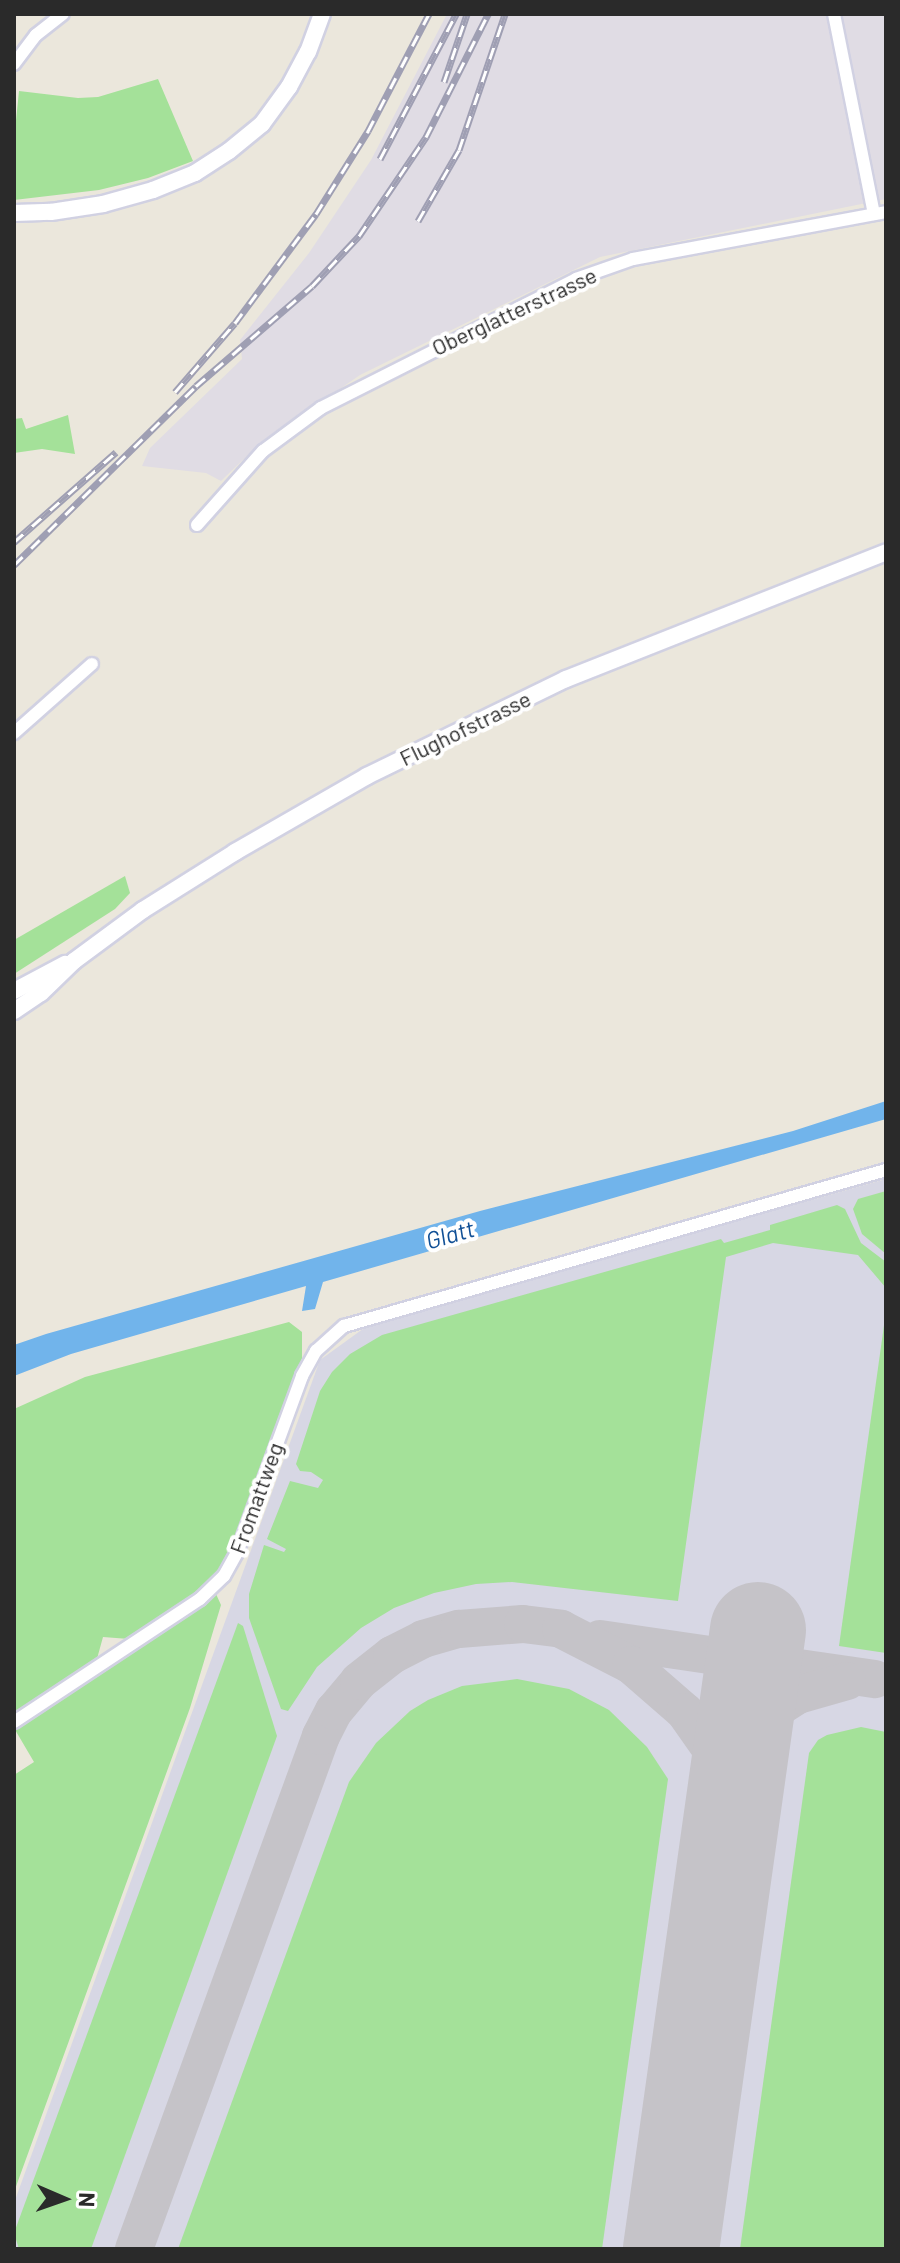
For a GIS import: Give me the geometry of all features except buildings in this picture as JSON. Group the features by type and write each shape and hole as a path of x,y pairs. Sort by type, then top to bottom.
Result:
{"main road":[{"path":"14,213 90,206 153,190 195,173 262,124 289,87 308,52 322,14"},
{"name":"Flughofstrasse","path":"14,1011 41,993 74,961 143,910 235,852 436,740 566,679 886,552"},
{"name":"Flughofstrasse","path":"14,991 30,979 74,961"}],"street":[{"path":"14,64 36,35 63,14"},
{"path":"834,14 880,213"},
{"name":"Oberglatterstrasse","path":"197,525 263,451 321,408 576,279 633,259 880,213"},
{"path":"14,733 92,664"},
{"name":"Fromattweg","path":"14,1722 200,1599 224,1576 237,1553 302,1376 316,1351 344,1326 886,1170"}],"shaded area":[{"path":"447,14 886,14 886,199 600,257 360,375 257,446 221,481 206,473 142,466 150,448 242,359 240,340 309,253 371,160"},
{"path":"886,1179 886,2249 14,2249 14,2203 320,1360 367,1326"}],"green space":[{"path":"158,79 193,161 148,178 99,190 14,200 14,140 19,91 78,98 98,97"},
{"path":"68,415 75,454 42,449 14,453 14,419 22,418 26,429"},
{"path":"125,876 130,893 115,909 14,974 14,940"},
{"path":"886,1191 886,1254 862,1234 853,1209 858,1199"},
{"path":"837,1205 845,1209 861,1243 886,1262 886,1288 858,1255 773,1243 726,1257 678,1601 512,1582 476,1584 434,1593 394,1608 361,1628 317,1667 288,1711 281,1709 249,1618 249,1594 264,1545 284,1552 286,1549 267,1539 290,1481 318,1488 323,1480 311,1472 300,1471 296,1464 320,1391 332,1372 350,1354 382,1335 721,1239 724,1243 770,1230 770,1225"},
{"path":"886,1311 886,1653 839,1646"},
{"path":"289,1322 302,1332 302,1359 230,1552 217,1576 207,1587 129,1639 103,1637 95,1666 14,1718 14,1409 85,1377"},
{"path":"216,1594 221,1605 190,1708 14,2192 14,1775 34,1762 14,1728"},
{"path":"238,1623 243,1626 277,1736 91,2249 19,2249 14,2233"},
{"path":"517,1679 569,1689 609,1710 647,1747 668,1779 602,2249 178,2249 349,1782 376,1743 410,1711 462,1686"},
{"path":"861,1727 886,1732 886,2249 740,2249 809,1753 818,1740 827,1735"}],"water":[{"name":"Glatt","path":"886,1101 886,1119 323,1282 315,1309 302,1311 306,1286 71,1354 14,1376 14,1345 46,1334 480,1211 793,1131"}],"taxiway":[{"path":"134,2249 321,1736 334,1711 359,1681 392,1655 423,1639 459,1629 523,1624 561,1629 631,1665 685,1712 713,1752 730,1810 724,1868"},
{"path":"600,1639 875,1679"},
{"path":"736,1783 744,1742 762,1718 798,1695 847,1681"}],"runway":[{"path":"671,2249 758,1630"}],"railway":[{"path":"175,392 235,323 316,214 368,131 429,14"},
{"path":"380,159 456,14"},
{"path":"444,82 467,14"},
{"path":"14,565 196,386 312,286 359,236 426,137 488,14"},
{"path":"418,221 459,150 505,14"},
{"path":"14,542 116,452"}]}
